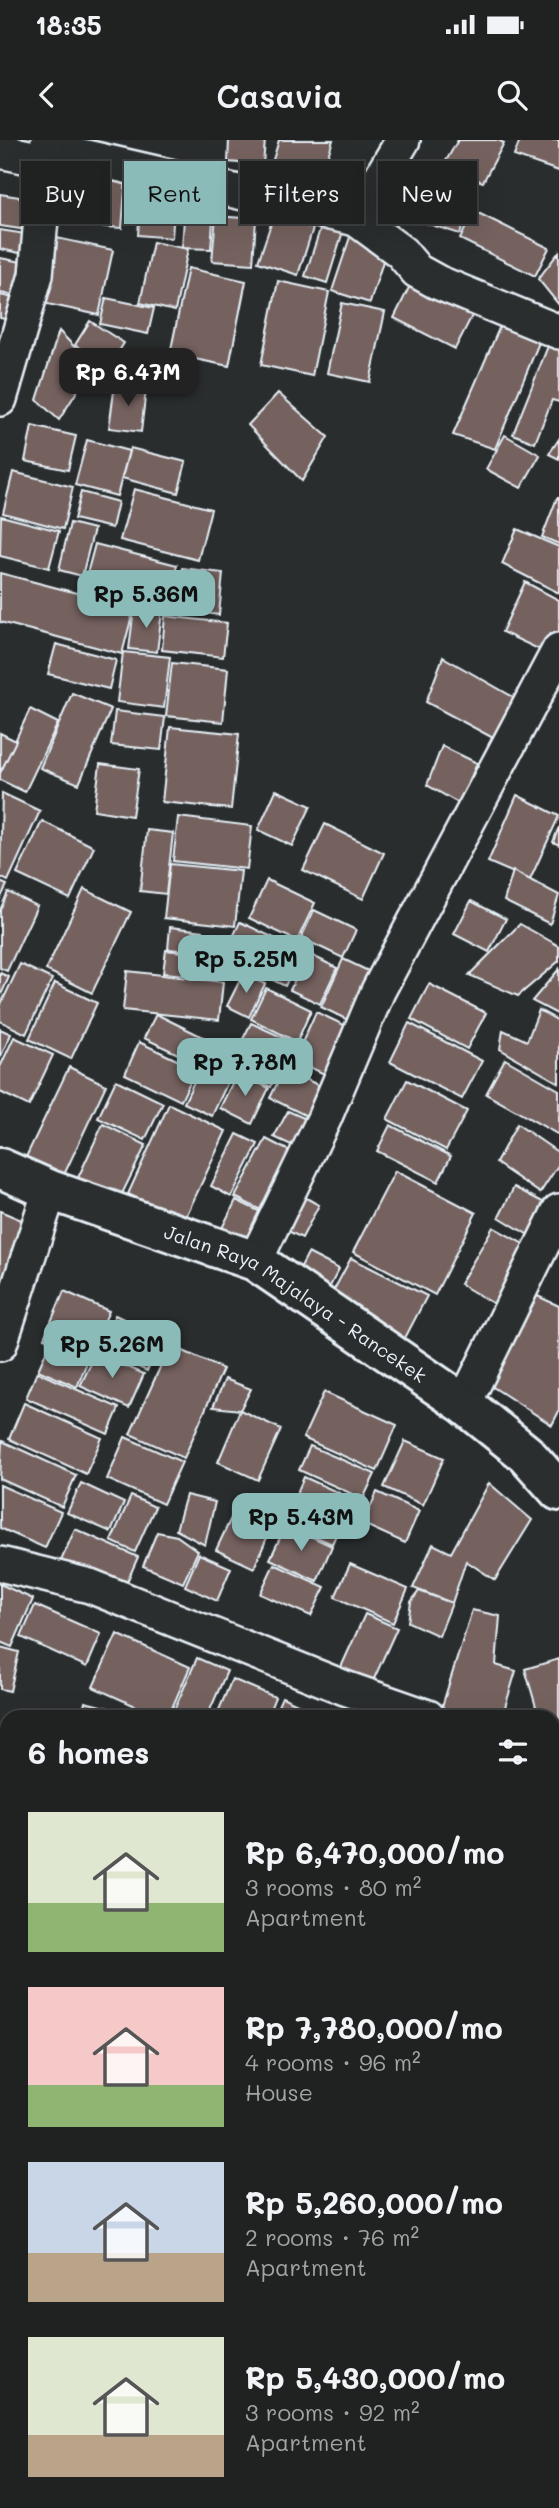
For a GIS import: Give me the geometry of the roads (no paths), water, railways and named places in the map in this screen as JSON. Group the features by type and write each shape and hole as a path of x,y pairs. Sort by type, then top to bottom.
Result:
{"main road":[{"name":"Jalan Raya Majalaya - Rancekek","path":"0,1168 50,1190 255,1261 464,1404 526,1454 559,1491"}],"street":[{"path":"364,206 403,140"},
{"path":"0,151 47,149 240,193"},
{"path":"0,399 36,275 47,149"},
{"path":"363,224 401,252 417,271 437,282 559,331"},
{"path":"255,1261 324,1119 378,991 559,650"},
{"path":"0,1344 50,1190"},
{"path":"464,1404 559,1211"},
{"path":"0,1564 90,1586 345,1688 408,1710"}]}
